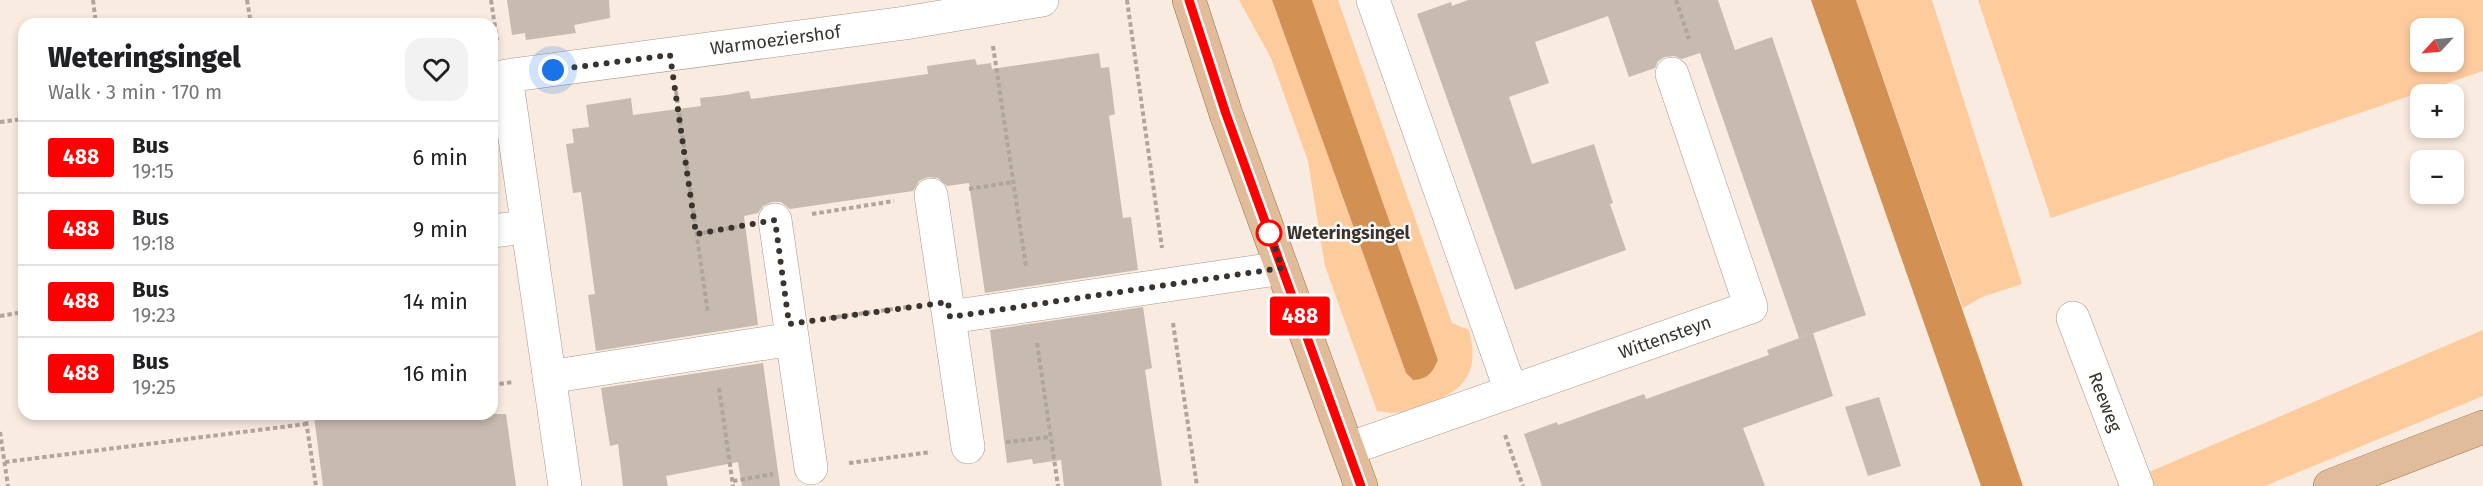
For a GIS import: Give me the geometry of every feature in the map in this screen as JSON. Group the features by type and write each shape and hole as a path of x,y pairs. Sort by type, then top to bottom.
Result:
{"main road":[{"path":"1189,0 1226,114 1361,486"},
{"path":"2330,486 2483,427"}],"street":[{"name":"Warmoeziershof","path":"565,486 526,227 499,77 988,10 1042,0"},
{"path":"1373,0 1501,394"},
{"name":"Wittensteyn","path":"1348,449 1751,307 1672,74"},
{"path":"932,195 968,447"},
{"path":"775,220 812,468"},
{"path":"498,230 526,227"},
{"path":"949,309 1032,305 1282,268"},
{"name":"Reeweg","path":"2073,318 2137,486"},
{"path":"549,377 713,351 790,331"}],"path":[{"path":"93,0 95,18"},
{"path":"247,0 250,18"},
{"path":"1127,0 1197,486"},
{"path":"988,10 1058,486"},
{"path":"670,55 733,483 812,468 1050,436"},
{"path":"0,122 18,119"},
{"path":"696,234 1013,182"},
{"path":"790,331 949,309"},
{"path":"0,316 18,313"},
{"path":"1501,394 1523,486"},
{"path":"306,420 316,486"},
{"path":"5,462 306,424"},
{"path":"0,432 8,486"}],"shaded area":[{"path":"1239,0 1272,0 1406,373 1413,380 1438,360 1312,0 1338,0 1452,323 1469,330 1472,345 1471,368 1460,386 1451,393 1402,412 1377,411 1325,266 1308,161 1271,58"},
{"path":"1272,0 1312,0 1438,360 1426,377 1413,380 1406,373"},
{"path":"1811,0 1856,0 2023,486 1981,486"},
{"path":"1856,0 1932,0 2022,284 1982,297 1963,308"},
{"path":"1978,0 2483,0 2483,71 2445,84 2410,84 2410,96 2051,218"},
{"path":"2483,330 2483,396 2265,486 2116,486"}],"building":[{"path":"507,0 609,0 610,18 574,25 576,33 526,40 525,33 512,35"},
{"path":"1468,0 1718,0 1735,50 1772,37 1866,315 1799,338 1700,53 1682,59 1675,56 1665,57 1658,61 1655,68 1629,77 1608,16 1535,42 1549,83 1509,97 1532,164 1594,144 1613,203 1610,204 1626,250 1515,290 1417,14 1451,2 1452,6"},
{"path":"1099,53 1101,68 1109,67 1115,114 1109,116 1123,218 1131,217 1138,270 985,293 969,183 947,186 938,178 928,177 919,181 913,191 790,209 781,202 772,202 763,206 758,213 744,216 758,325 596,351 588,295 595,294 581,192 573,193 566,144 574,143 572,129 589,127 586,105 631,98 633,115 701,106 700,98 749,91 751,99 928,74 927,66 975,59 977,65 991,63 992,69"},
{"path":"1143,307 1152,368 1145,370 1162,486 1064,486 1061,460 1033,464 1032,459 1007,463 990,330"},
{"path":"1813,333 1833,396 1743,428 1765,486 1542,486 1524,434 1557,422 1558,425 1644,394 1646,399 1769,355 1767,350"},
{"path":"763,363 780,486 742,486 738,462 666,476 668,486 623,486 618,444 610,446 601,388"},
{"path":"1879,397 1901,466 1868,476 1845,407"},
{"path":"498,414 506,414 516,486 323,486 315,420 498,420"}],"bus line":[{"name":"488","path":"1189,0 1226,114 1361,486"}],"place":[{"name":"Weteringsingel","path":"1269,233"}],"route":[{"path":"553,70 670,55 696,234 775,220 789,324 948,302 950,317 1282,268 1266,224 1269,233"}]}
